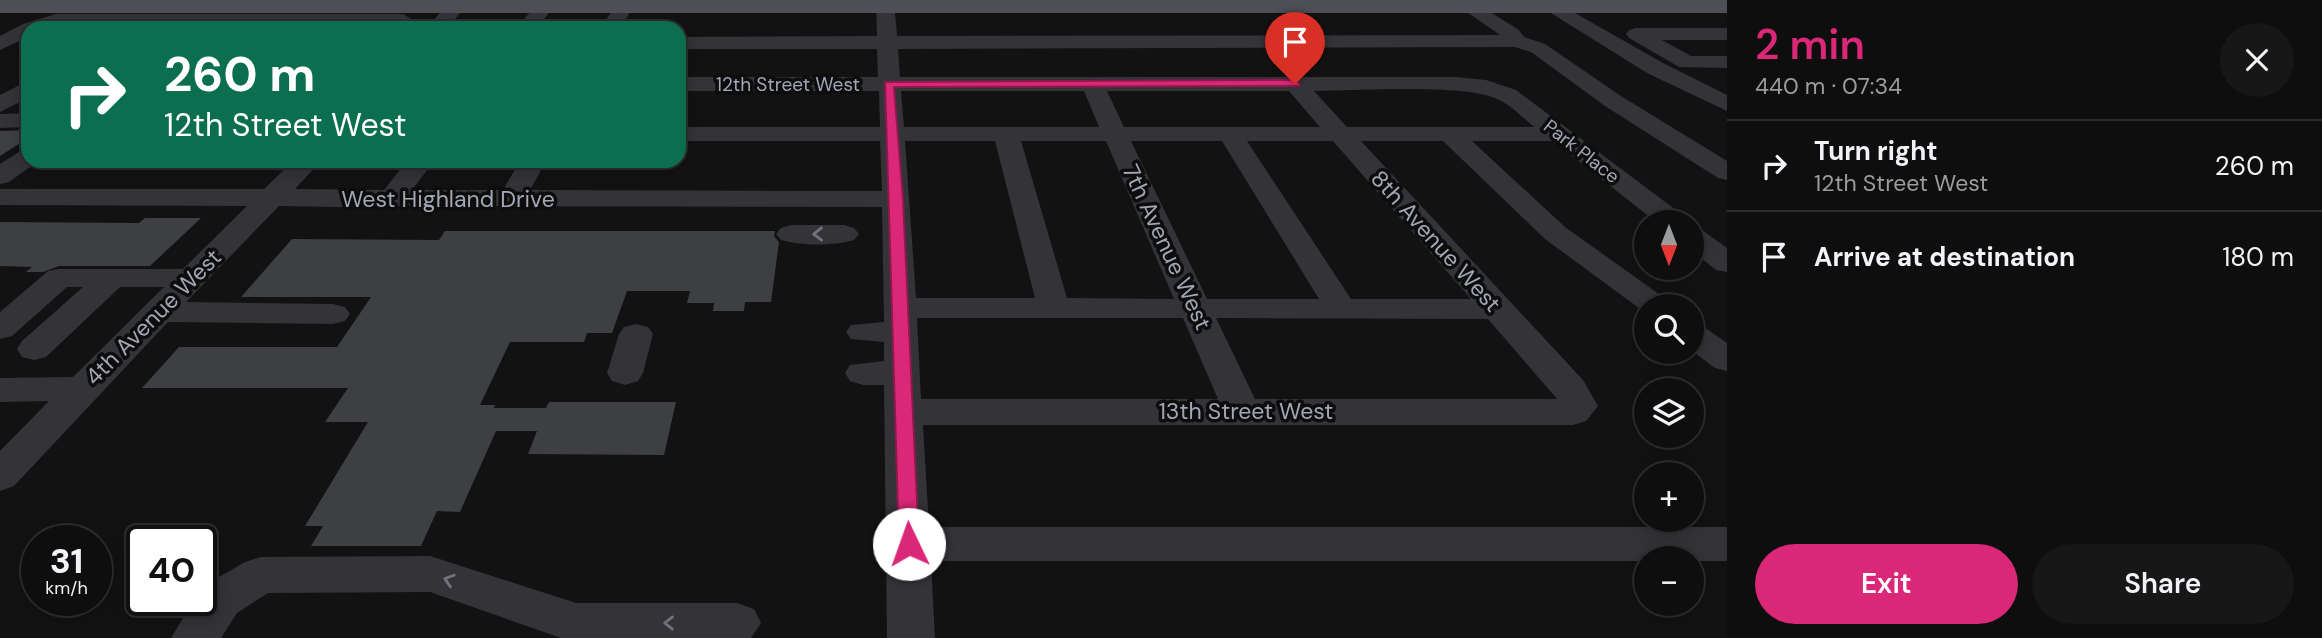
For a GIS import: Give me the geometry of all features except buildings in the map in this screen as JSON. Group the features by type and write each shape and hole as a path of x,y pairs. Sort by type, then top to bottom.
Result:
{"main road":[{"path":"0,6 34,17 121,3 173,5 249,2 357,18 461,3 1432,3 1471,6 1543,3 1727,6"},
{"path":"1,37 21,25"}],"street":[{"path":"223,20 249,2"},
{"path":"443,21 461,3"},
{"path":"536,21 559,3"},
{"path":"885,3 896,199 888,324 902,393 911,638"},
{"path":"1543,3 1655,68 1727,104"},
{"path":"145,21 173,5"},
{"path":"615,21 625,5"},
{"path":"1471,6 1512,34 1517,41"},
{"path":"34,17 95,21"},
{"path":"202,21 357,18 402,21"},
{"path":"1727,20 1614,21 1687,62 1727,62"},
{"path":"1598,35 1727,34"},
{"path":"686,43 1517,41 1538,48 1613,101 1727,172"},
{"path":"1658,47 1727,47"},
{"path":"0,79 21,79"},
{"name":"12th Street West","path":"686,84 1456,84 1486,87"},
{"name":"7th Avenue West","path":"1092,84 1242,411"},
{"name":"8th Avenue West","path":"1295,84 1576,398"},
{"name":"Park Place","path":"1486,87 1508,95 1659,210"},
{"path":"0,106 21,93"},
{"path":"0,121 21,120"},
{"path":"686,134 1562,134"},
{"path":"1006,134 1054,307"},
{"path":"1449,134 1555,233 1638,294"},
{"path":"0,176 21,162"},
{"name":"4th Avenue West","path":"0,476 82,389 301,168"},
{"path":"390,200 415,168"},
{"path":"511,200 529,168"},
{"name":"West Highland Drive","path":"0,197 390,200 896,199"},
{"path":"1704,229 1727,229"},
{"path":"791,234 844,234"},
{"path":"1704,245 1727,263"},
{"path":"17,345 94,278 192,278"},
{"path":"888,324 1054,307 1196,310 1498,309"},
{"path":"159,312 333,314"},
{"path":"625,373 636,334"},
{"path":"1704,343 1727,360"},
{"name":"13th Street West","path":"863,373 902,393 1242,411 1554,414 1573,412 1578,406 1576,398"},
{"path":"0,390 82,389"},
{"path":"909,544 1727,544"},
{"path":"195,638 221,599 261,575 430,574 576,623 737,624"}],"lane":[{"path":"1229,133 1342,310"}],"route":[{"path":"909,544 896,199 888,84 1295,84"}]}
